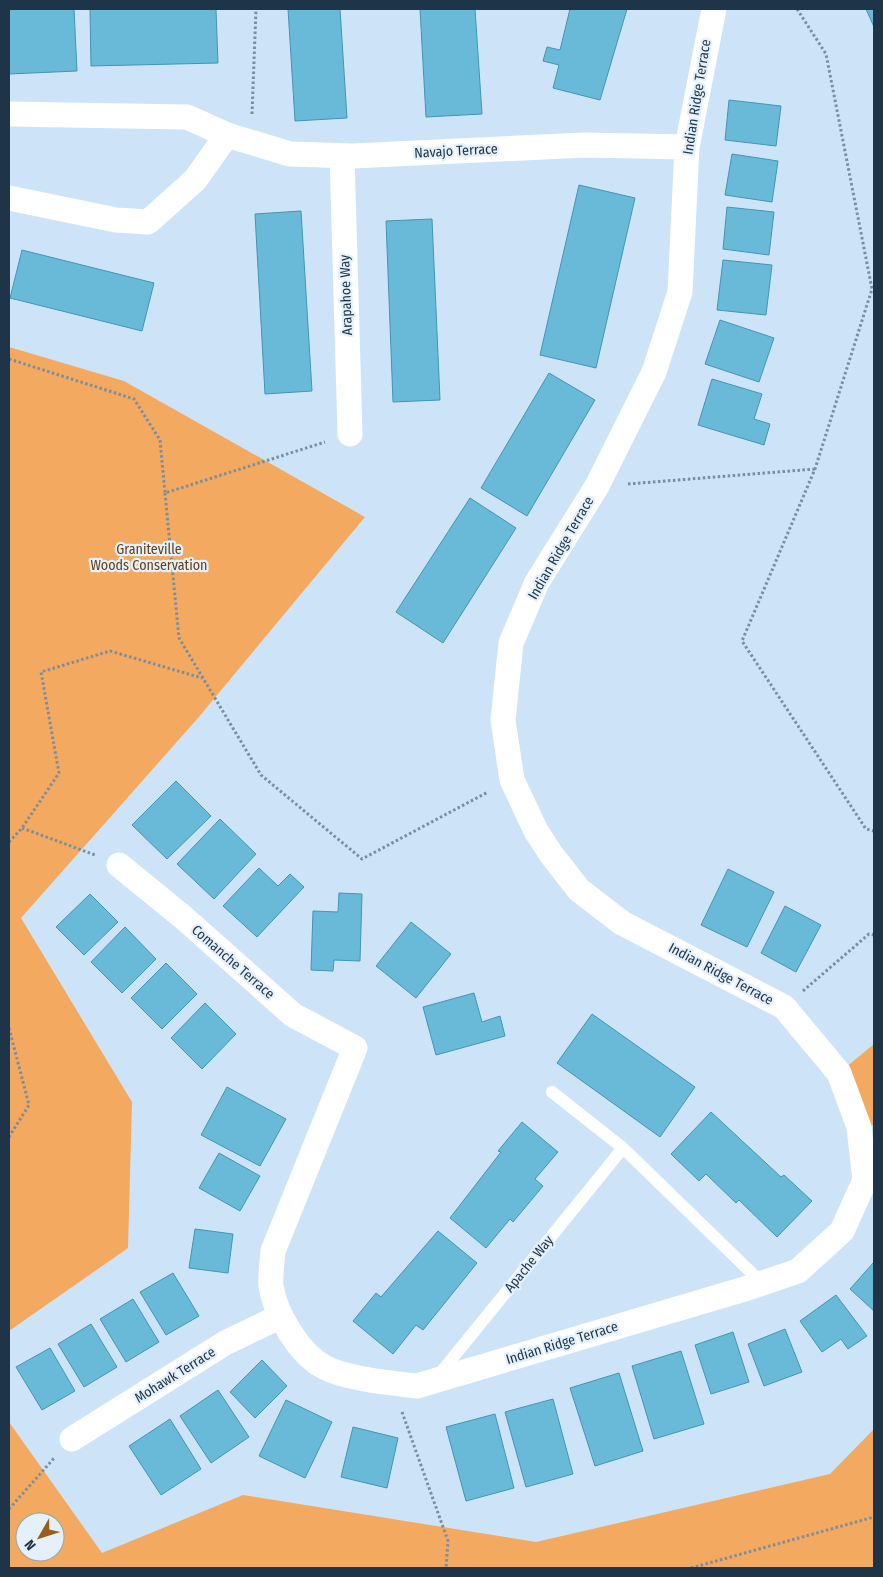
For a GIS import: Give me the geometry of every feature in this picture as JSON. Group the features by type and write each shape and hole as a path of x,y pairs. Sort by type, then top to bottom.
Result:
{"street":[{"name":"Indian Ridge Terrace","path":"355,1048 273,1251 271,1286 281,1316 299,1346 324,1367 367,1380 417,1386 798,1271 842,1231 865,1180 860,1127 839,1073 784,1007 622,922 580,890 551,854 536,831 512,780 503,720 511,643 537,582 597,486 654,372 680,292 687,147 714,9"},
{"name":"Navajo Terrace","path":"9,114 187,117 228,135 290,154 342,156 584,145 687,147"},
{"path":"9,198 116,220 148,222 195,180 228,135"},
{"name":"Arapahoe Way","path":"342,156 350,434"},
{"name":"Comanche Terrace","path":"119,865 184,918 293,1015 355,1048"},
{"name":"Mohawk Terrace","path":"72,1439 225,1343 281,1316"}],"lane":[{"path":"552,1092 623,1148 762,1283"},
{"name":"Apache Way","path":"435,1380 623,1148"}],"path":[{"path":"251,142 256,9"},
{"path":"796,9 826,54 872,290 815,468 742,641 866,829 874,830"},
{"path":"9,359 134,399 160,440 179,638 262,775 362,859 512,780"},
{"path":"165,493 350,434"},
{"path":"597,486 815,468"},
{"path":"9,842 22,828 59,773 42,672 110,652 203,678"},
{"path":"22,828 119,865"},
{"path":"784,1007 868,934 874,935"},
{"path":"9,1028 29,1105 9,1137"},
{"path":"392,1383 448,1540 446,1568"},
{"path":"9,1509 72,1439"},
{"path":"691,1568 874,1517"}],"green space":[{"name":"Graniteville Woods Conservation","path":"9,347 124,381 365,517 198,718 21,918 132,1102 128,1248 9,1331"},
{"path":"874,1044 874,1125 859,1127 839,1073"},
{"path":"9,1422 102,1553 243,1495 536,1542 830,1474 874,1429 874,1568 9,1568"}],"building":[{"path":"9,9 74,9 77,71 9,74"},
{"path":"90,9 216,9 218,63 91,66"},
{"path":"288,9 340,9 347,118 295,121"},
{"path":"420,9 475,9 482,114 426,117"},
{"path":"570,9 627,9 600,100 553,88 559,65 543,61 547,47 560,50"},
{"path":"866,9 874,9 874,27"},
{"path":"729,100 781,106 776,146 725,140"},
{"path":"732,154 778,161 772,202 725,195"},
{"path":"579,185 635,198 596,368 540,355"},
{"path":"727,207 774,212 769,255 723,249"},
{"path":"301,211 312,391 265,394 255,214"},
{"path":"432,219 440,400 393,402 386,221"},
{"path":"22,250 154,283 142,331 10,298"},
{"path":"723,260 772,265 766,315 717,310"},
{"path":"720,320 774,338 759,382 705,364"},
{"path":"549,373 595,400 527,516 481,488"},
{"path":"712,379 762,394 754,419 770,424 764,445 698,425"},
{"path":"470,498 516,528 443,643 396,612"},
{"path":"176,781 211,816 167,859 132,825"},
{"path":"220,819 256,854 214,899 177,864"},
{"path":"259,868 278,886 290,874 304,887 257,937 223,906"},
{"path":"728,869 774,892 747,947 701,925"},
{"path":"339,893 362,894 360,961 334,960 333,971 311,970 313,911 338,912"},
{"path":"90,894 118,922 84,955 56,927"},
{"path":"785,906 821,925 796,972 761,953"},
{"path":"411,922 451,954 416,998 376,966"},
{"path":"125,927 156,959 122,993 91,962"},
{"path":"166,963 197,994 162,1029 131,998"},
{"path":"474,993 482,1022 500,1016 505,1036 436,1055 423,1007"},
{"path":"205,1003 236,1034 202,1069 171,1038"},
{"path":"592,1014 695,1087 660,1137 557,1063"},
{"path":"227,1087 286,1119 260,1166 201,1135"},
{"path":"711,1112 781,1177 784,1175 812,1201 777,1237 739,1200 736,1203 706,1174 699,1181 671,1154"},
{"path":"522,1122 558,1152 535,1179 543,1186 513,1222 510,1219 486,1248 450,1218 501,1152 498,1151"},
{"path":"219,1153 260,1176 240,1211 199,1188"},
{"path":"195,1229 233,1234 228,1273 189,1268"},
{"path":"438,1231 477,1263 423,1330 416,1325 393,1354 353,1321 376,1293 381,1297"},
{"path":"874,1262 874,1311 850,1289"},
{"path":"173,1273 199,1316 166,1335 140,1292"},
{"path":"836,1295 867,1336 848,1349 841,1339 822,1352 800,1321"},
{"path":"133,1299 159,1342 126,1362 100,1319"},
{"path":"91,1324 117,1367 84,1387 58,1344"},
{"path":"785,1329 802,1372 764,1386 748,1344"},
{"path":"733,1332 749,1382 711,1394 695,1345"},
{"path":"50,1348 75,1391 42,1410 16,1367"},
{"path":"681,1351 704,1424 654,1439 632,1366"},
{"path":"262,1360 287,1386 255,1418 230,1392"},
{"path":"619,1373 643,1451 595,1466 570,1388"},
{"path":"218,1390 249,1437 211,1463 180,1416"},
{"path":"553,1399 573,1474 526,1487 505,1412"},
{"path":"286,1400 332,1422 305,1478 259,1456"},
{"path":"495,1414 514,1488 466,1501 446,1427"},
{"path":"170,1419 201,1469 161,1495 129,1446"},
{"path":"353,1427 398,1438 387,1488 341,1477"}]}
